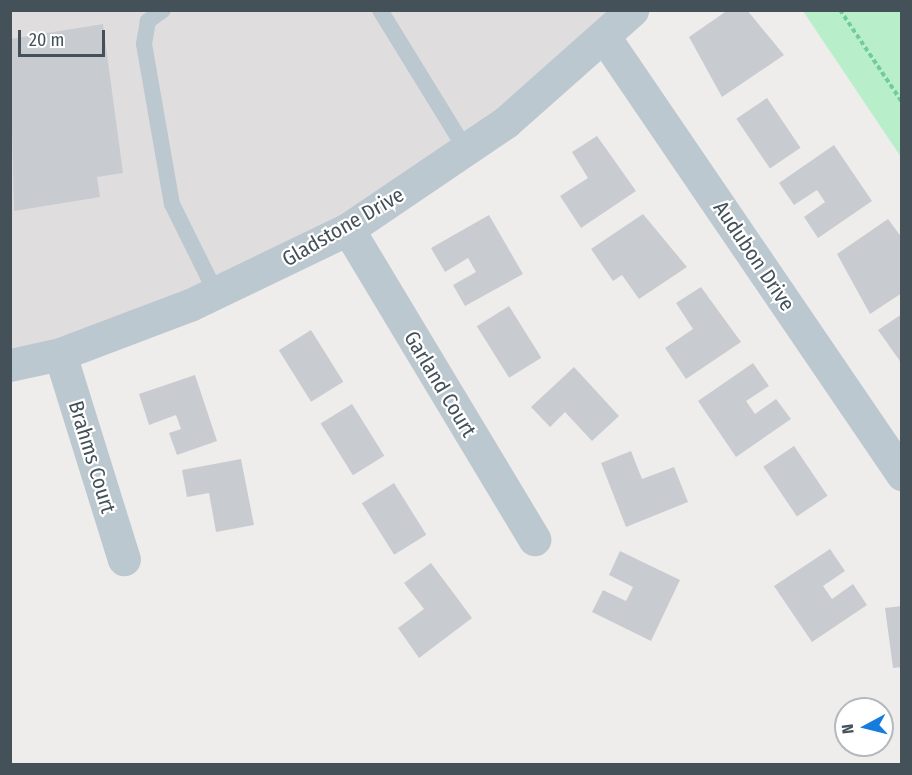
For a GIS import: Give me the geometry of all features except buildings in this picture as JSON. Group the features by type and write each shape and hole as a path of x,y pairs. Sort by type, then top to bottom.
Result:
{"street":[{"name":"Gladstone Drive","path":"10,365 60,354 216,294 348,229 466,150 605,38 632,10"},
{"name":"Audubon Drive","path":"605,38 902,474"},
{"name":"Garland Court","path":"348,229 534,539"},
{"name":"Brahms Court","path":"60,354 124,559"}],"lane":[{"path":"163,10 148,21 144,45 172,204 216,294"},
{"path":"380,10 466,150"}],"path":[{"path":"840,10 902,102"}],"shaded area":[{"path":"10,11 617,11 490,119 357,209 216,282 11,354"}],"green space":[{"path":"803,11 901,11 901,157"}]}
